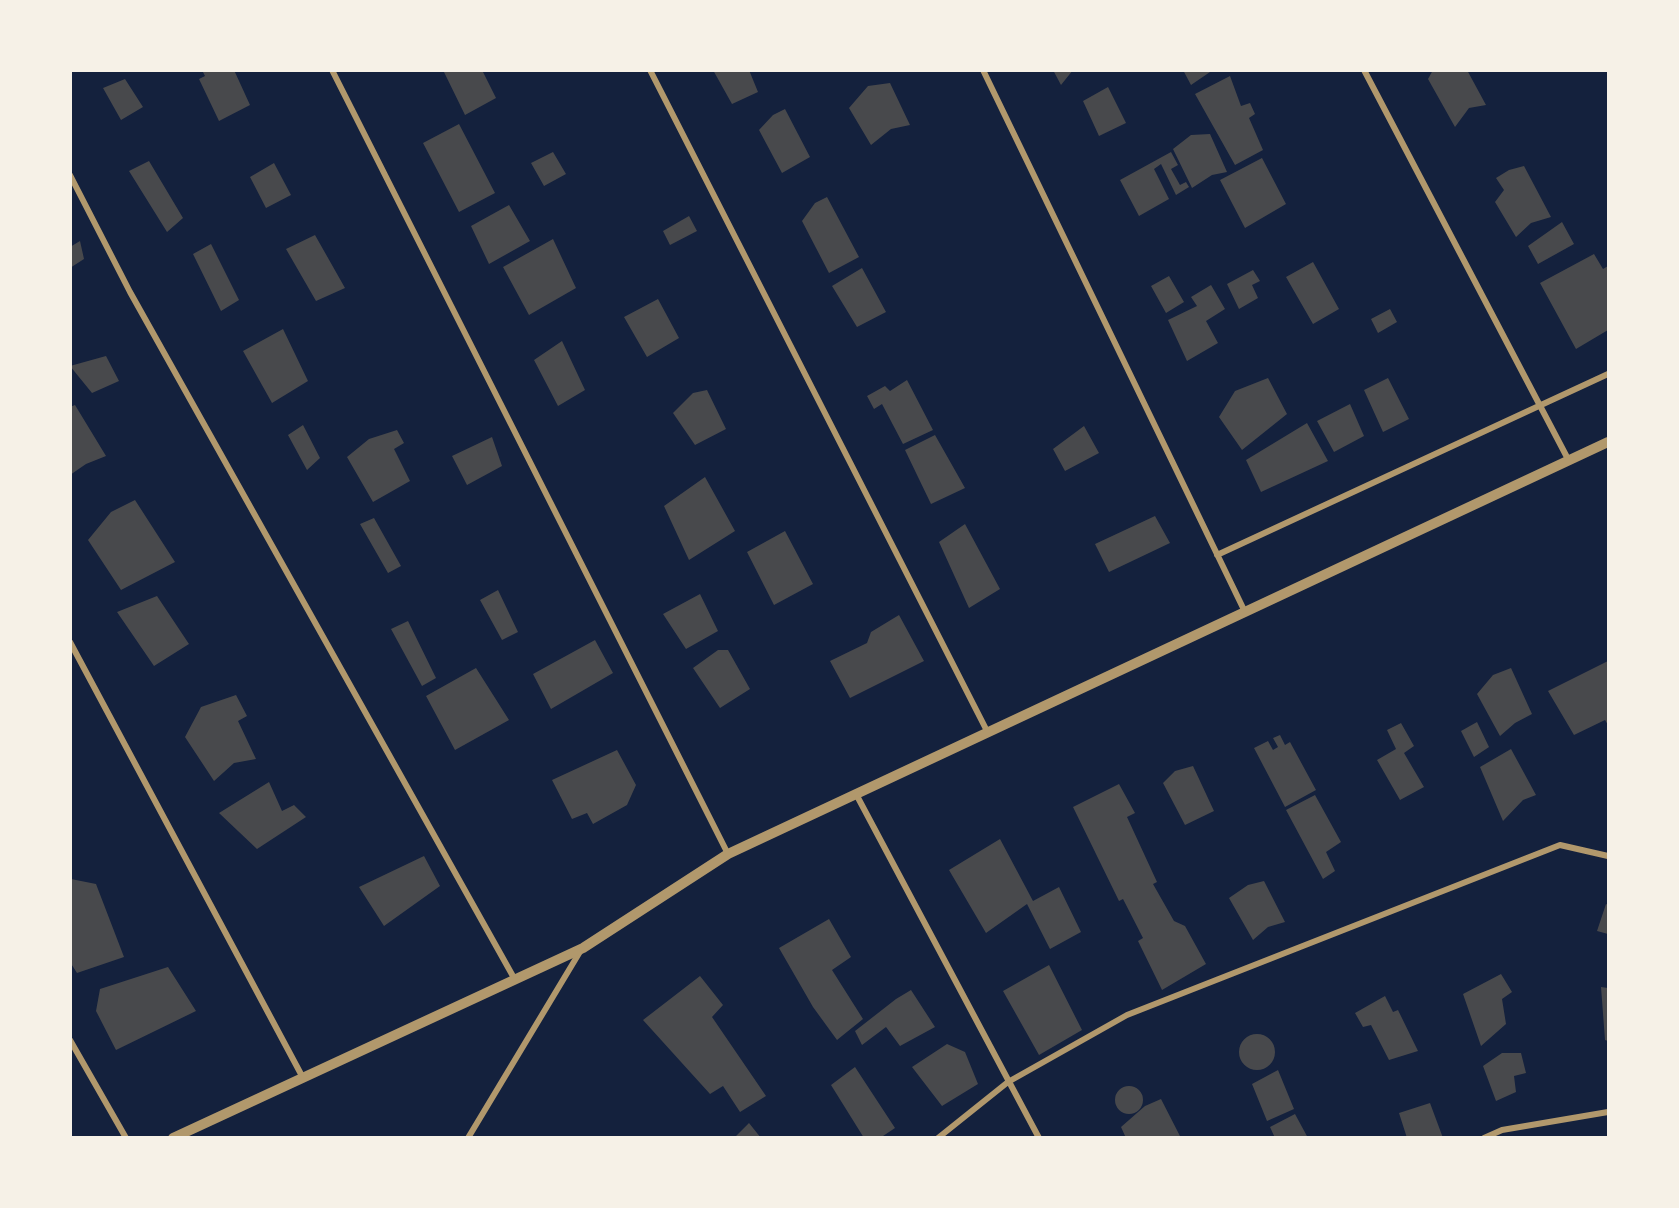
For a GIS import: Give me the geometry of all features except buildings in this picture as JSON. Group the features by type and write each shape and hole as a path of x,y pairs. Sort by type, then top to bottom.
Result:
{"street":[{"path":"332,70 728,854"},
{"path":"650,70 988,733"},
{"path":"983,70 1245,612"},
{"path":"1364,70 1569,461"},
{"path":"70,175 136,302 514,978"},
{"path":"1217,555 1608,374"},
{"path":"174,1137 583,948 728,854 1608,442"},
{"path":"70,642 302,1076"},
{"path":"856,794 1039,1137"},
{"path":"938,1137 1008,1082 1127,1015 1560,845 1608,856"},
{"path":"468,1137 583,948"},
{"path":"70,1040 126,1137"},
{"path":"1485,1137 1502,1130 1608,1112"}]}
